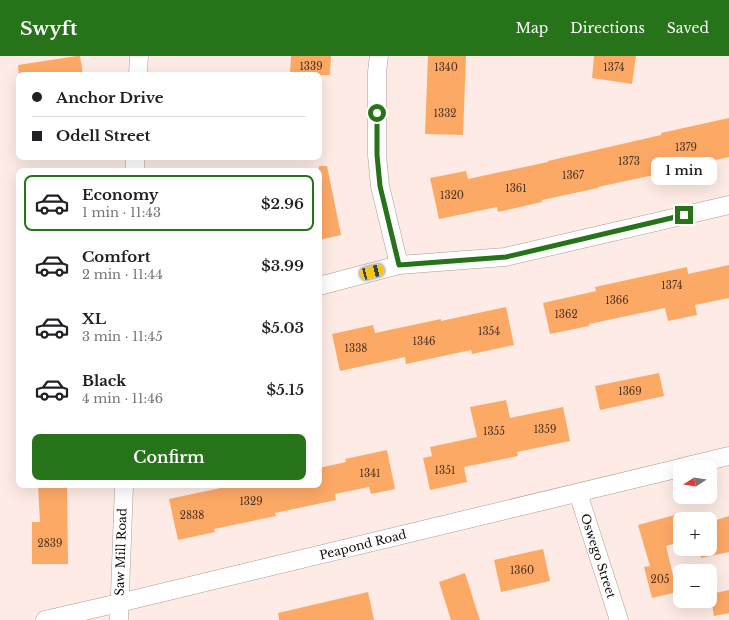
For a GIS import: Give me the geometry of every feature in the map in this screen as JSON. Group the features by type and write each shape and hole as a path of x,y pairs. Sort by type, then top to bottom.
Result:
{"street":[{"path":"138,56 138,72"},
{"path":"379,56 377,72 378,170 380,186 399,265"},
{"path":"322,285 399,265 506,257 729,205"},
{"name":"Peapond Road","path":"712,460 729,456"},
{"name":"Peapond Road","path":"45,620 119,612 578,492 673,469"},
{"name":"Saw Mill Road","path":"119,612 124,488"},
{"name":"Oswego Street","path":"578,492 618,620"}],"building":[{"path":"80,56 83,72 19,72 18,65"},
{"path":"291,56 331,56 330,75 322,75 322,72 290,72"},
{"path":"428,56 466,56 463,135 425,134"},
{"path":"594,56 636,56 632,84 592,78"},
{"path":"729,118 729,157 654,173 654,175 542,200 542,202 498,212 497,207 439,219 430,178 466,171 468,179 548,162 661,135 661,133"},
{"path":"319,166 327,166 341,235 322,239 322,168 319,168"},
{"path":"729,265 729,298 695,305 697,315 668,321 665,308 550,334 543,303 596,291 595,287 687,267 688,274"},
{"path":"506,307 514,345 472,354 471,350 406,364 405,357 340,371 332,334 373,325 375,333"},
{"path":"659,373 664,396 600,410 595,386"},
{"path":"506,400 510,418 563,407 570,441 517,452 518,456 464,467 467,482 430,490 423,458 432,456 430,447 477,437 470,407"},
{"path":"387,450 395,489 371,494 369,487 335,494 336,500 275,513 276,516 214,529 215,532 178,540 169,499 221,488 322,488 322,467 346,462 345,459"},
{"path":"38,488 67,488 68,564 32,564 32,522 40,522"},
{"path":"673,515 673,544 666,546 673,575 673,593 652,598 644,567 650,566 638,525"},
{"path":"729,516 729,552 717,555 717,520"},
{"path":"543,549 550,581 501,592 494,560"},
{"path":"465,573 480,620 451,620 439,582"},
{"path":"729,590 729,613 714,616 713,608 717,608 717,593"},
{"path":"368,592 374,620 279,620 278,613"}],"route":[{"path":"377,113 377,155 380,186 399,265 506,257 684,215"}]}
